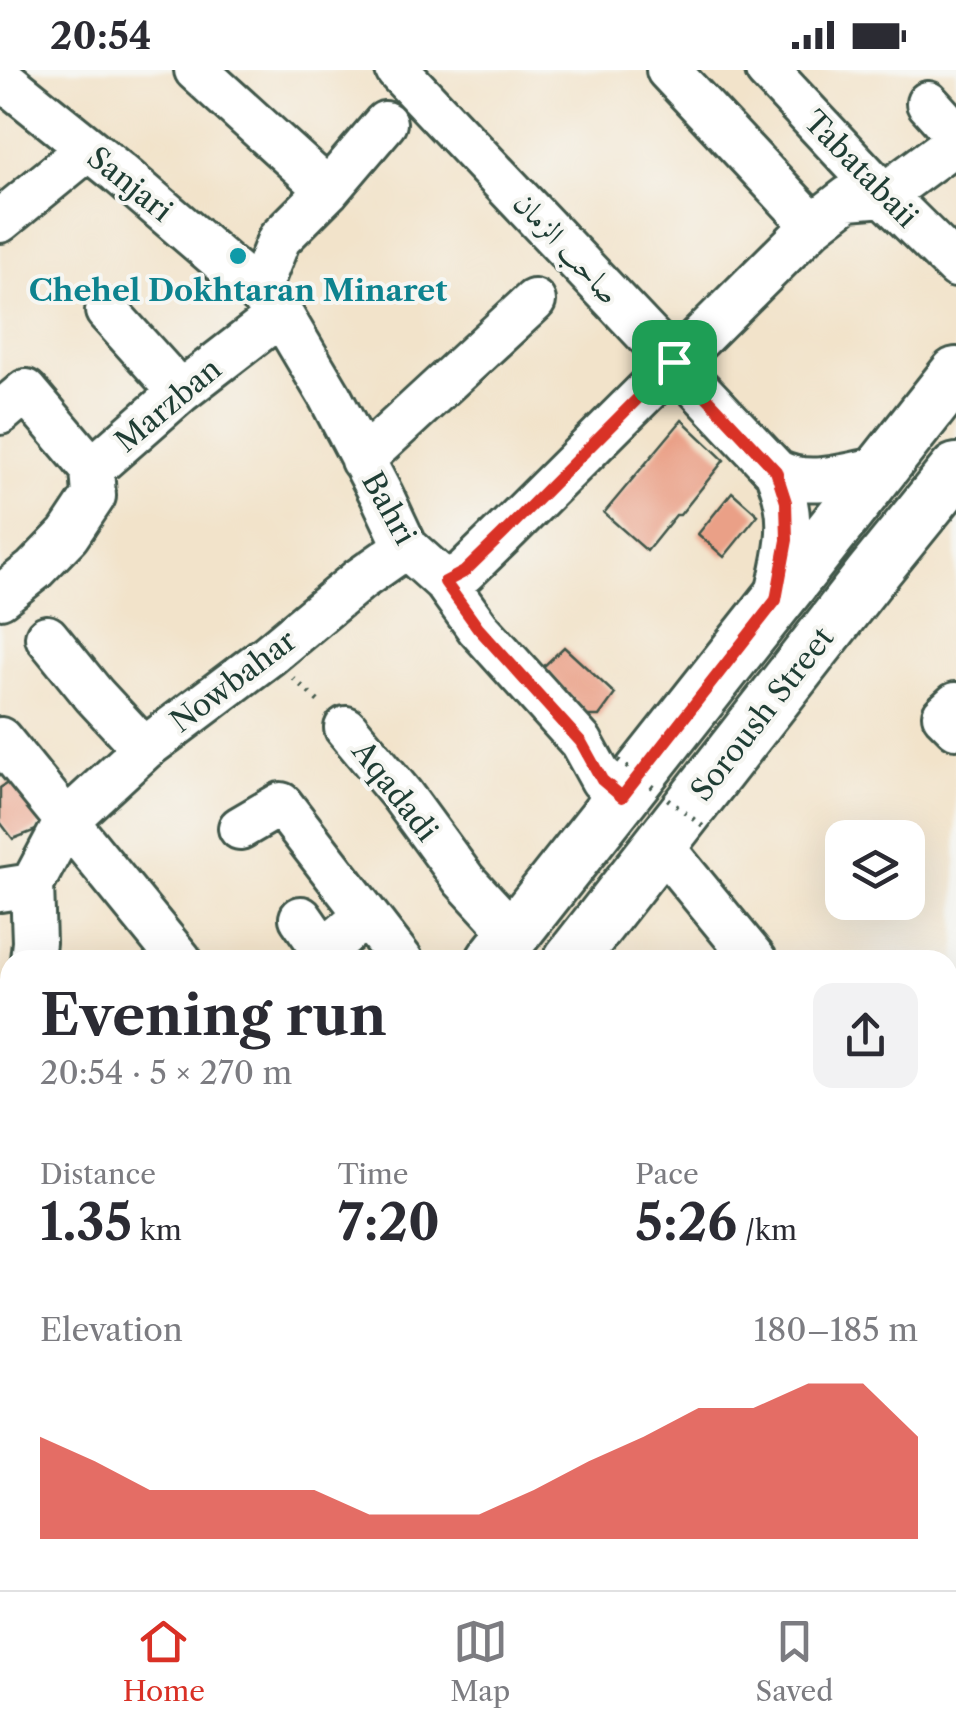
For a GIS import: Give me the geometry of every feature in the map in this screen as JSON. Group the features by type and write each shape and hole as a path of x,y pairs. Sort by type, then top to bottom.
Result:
{"main road":[{"name":"Soroush Street","path":"520,950 620,779 776,600 956,374"},
{"name":"Soroush Street","path":"579,950 683,837 956,470"}],"street":[{"path":"196,70 328,190"},
{"path":"668,70 813,225"},
{"name":"Tabatabaii","path":"768,70 884,196 956,266"},
{"name":"صاحب الزمان","path":"412,75 776,471 788,520 776,600"},
{"name":"Sanjari","path":"0,77 270,303"},
{"path":"270,303 280,239 385,123"},
{"path":"445,582 464,572 813,225 848,198 884,196 956,142"},
{"path":"0,220 88,149"},
{"path":"362,460 534,301"},
{"name":"Marzban","path":"0,597 68,535 94,496 92,469 180,392 270,303"},
{"name":"Bahri","path":"270,303 329,395 406,547 445,582 478,628 581,742 602,780 620,779"},
{"path":"107,311 180,392"},
{"path":"0,413 26,391 92,469"},
{"path":"520,950 956,396"},
{"path":"521,950 956,448"},
{"path":"776,471 805,480 881,468"},
{"name":"Nowbahar","path":"16,888 66,821 144,748 406,547"},
{"path":"47,636 94,695 144,748"},
{"path":"956,704 944,714 956,727"},
{"name":"Aqadadi","path":"346,728 516,950"},
{"path":"0,739 172,950"},
{"path":"240,828 281,804 393,950"},
{"path":"683,837 749,950"},
{"path":"16,888 33,950"},
{"path":"326,950 366,916"},
{"path":"301,918 323,950"}],"path":[{"name":"Aqadadi","path":"269,655 346,728"},
{"path":"620,779 683,837"}],"building":[{"path":"682,420 724,460 647,551 604,513"},
{"path":"732,492 758,515 724,557 698,534"},
{"path":"564,647 615,694 599,716 587,716 543,667"},
{"path":"15,778 45,814 36,830 13,839 0,822 0,788"}],"place":[{"name":"Chehel Dokhtaran Minaret","path":"238,256"}],"route":[{"path":"674,362 776,471 786,502 787,540 776,600 622,797 602,780 581,742 478,628 445,582 464,572 674,362"}]}
